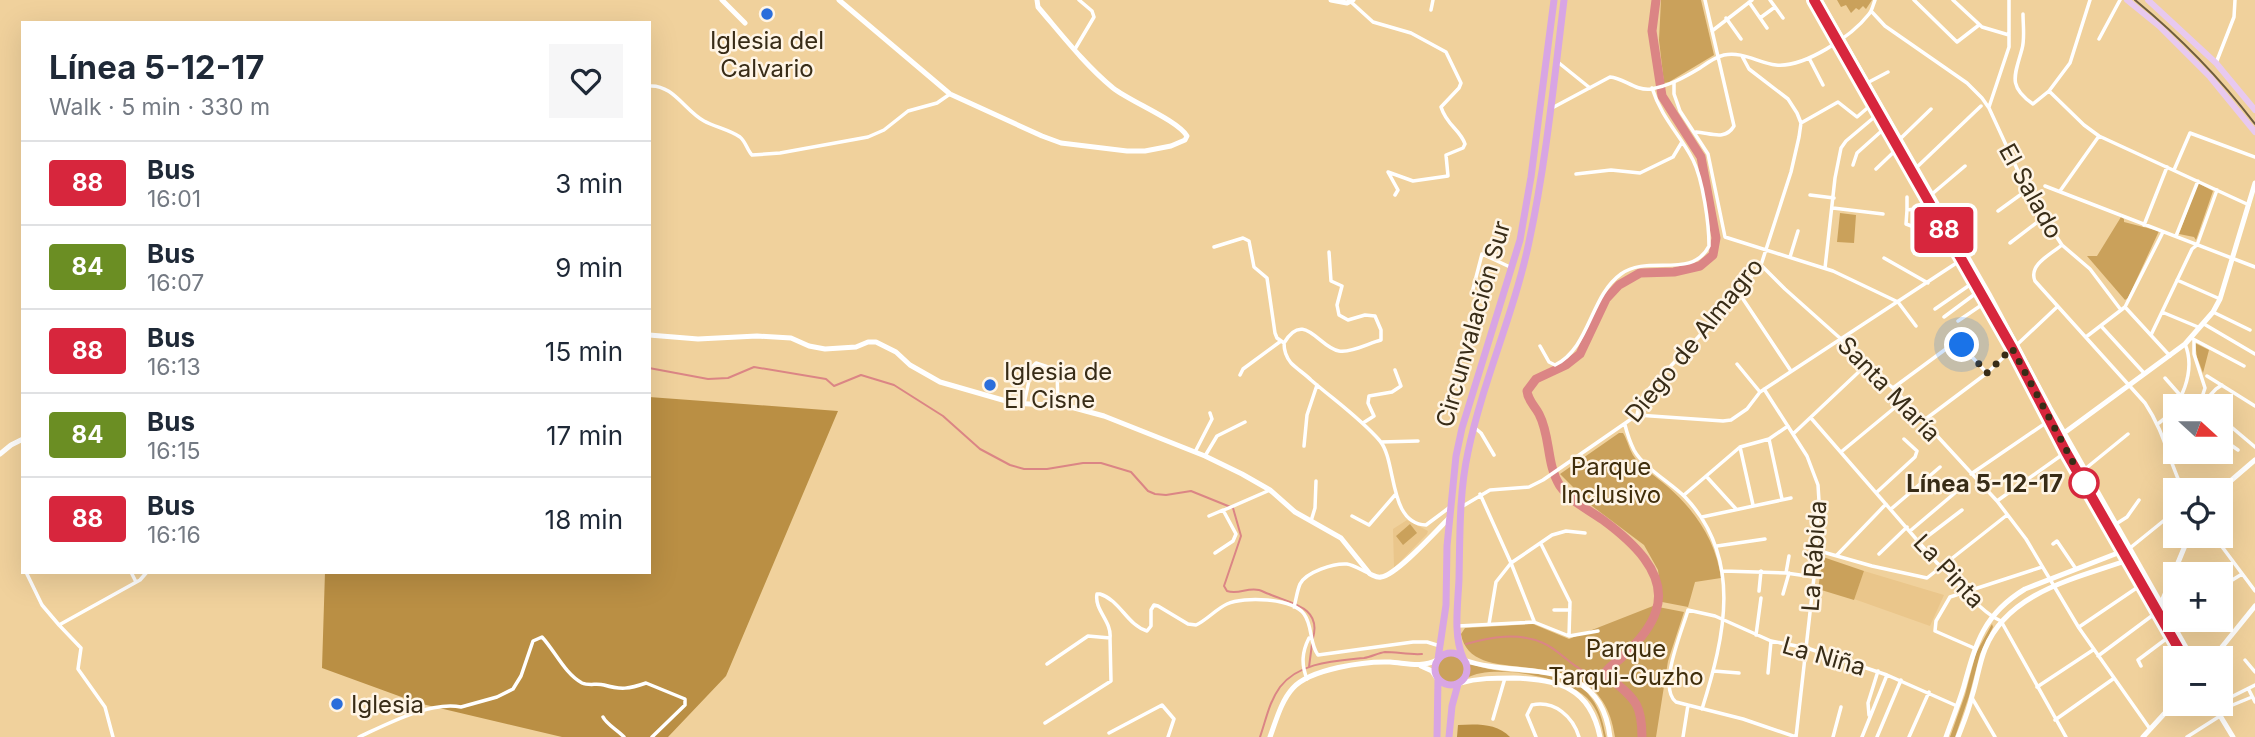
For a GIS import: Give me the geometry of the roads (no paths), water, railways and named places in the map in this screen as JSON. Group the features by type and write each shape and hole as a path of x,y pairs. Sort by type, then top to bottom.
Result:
{"highway":[{"name":"Circunvalación Sur","path":"1437,737 1437,678 1434,669 1438,660 1446,605 1447,545 1455,456 1512,268 1531,177 1554,0"},
{"name":"Circunvalación Sur","path":"1449,737 1452,706 1459,683 1467,670 1458,626 1461,507 1465,464 1489,372 1516,293 1529,244 1564,0"},
{"path":"1438,660 1450,653 1463,659"},
{"path":"1437,678 1446,685 1459,683"}],"main road":[{"path":"722,0 745,23"},
{"path":"839,0 950,94 1061,143 1108,150 1145,151 1185,140 1187,136 1180,129 1135,104 1114,88 1074,50 1038,8 1037,0"},
{"path":"1331,0 1352,1"},
{"path":"2127,0 2159,26 2210,77 2255,132"},
{"path":"2148,0 2216,63 2255,110"},
{"path":"1820,2 1872,104 1931,207 1964,258 1979,291 2014,346"},
{"path":"1839,40 1932,194 2052,418 2072,447 2116,524 2128,560 2176,646"},
{"path":"2062,435 2192,339 2213,312 2220,299 2255,183"},
{"path":"651,335 698,339 757,336 791,338 825,349 856,347 876,342 896,352 910,365 940,382 1024,404 1067,406 1104,416 1205,456 1242,474 1270,491 1296,512 1341,538 1370,574 1377,577 1387,575 1411,557 1450,517"},
{"path":"2062,435 2066,452 2126,550 2135,558 2163,608"},
{"path":"0,454 21,440"},
{"path":"2233,479 2255,460"},
{"path":"1432,535 1445,535 1447,545"},
{"path":"2157,612 2184,548"},
{"path":"1946,737 1974,648 1991,617 2012,596 2048,578 2126,550"},
{"path":"1958,737 1972,698 1983,652 2001,621 2021,603 2053,587 2135,558"},
{"path":"2223,646 2255,606"},
{"path":"1463,659 1485,666 1526,669 1568,677 1587,689 1599,702 1610,737"},
{"path":"1418,665 1438,660"},
{"path":"1270,737 1285,699 1294,686 1306,677 1325,671 1381,662 1426,667 1437,678"},
{"path":"1459,683 1484,678 1554,681 1587,705 1593,713 1600,737"},
{"path":"2143,737 2163,715"},
{"path":"2222,716 2233,737"}],"street":[{"path":"1074,50 1094,17 1093,11 1079,0"},
{"path":"1431,10 1433,0"},
{"path":"1695,132 1724,136 1730,133 1734,126 1705,0"},
{"path":"1770,0 1783,18"},
{"path":"1550,109 1609,77 1639,88 1654,88 1674,82 1728,54 1781,65 1808,58 1839,40 1872,12 1875,0"},
{"path":"1914,0 1954,41 1960,42 1979,25"},
{"path":"1953,0 1979,25 2009,35"},
{"path":"1989,108 2006,58 2010,0"},
{"path":"2023,14 2023,47 2016,65 2014,85 2033,104 2049,91 2070,63 2090,0"},
{"path":"2099,39 2120,0"},
{"path":"2216,63 2234,17 2235,0"},
{"path":"1352,1 1373,22 1411,33 1446,52 1461,83 1460,88 1441,107 1446,120 1463,137 1465,144 1463,148 1446,155 1448,176 1413,181 1389,171 1387,173 1398,190 1395,195"},
{"path":"1711,32 1750,1 1767,28"},
{"path":"1760,18 1775,7"},
{"name":"El Salado","path":"1872,12 1885,26 1972,87 1989,108 2027,190 2062,245 2033,270 2032,276 2127,387 2145,403 2163,436"},
{"path":"1726,18 1741,39"},
{"path":"1742,56 1749,69 1787,99 1801,123 1838,102 1857,117 1872,104"},
{"path":"1808,58 1823,85"},
{"path":"1556,61 1590,88"},
{"path":"1867,83 1888,72"},
{"path":"1674,82 1674,94 1680,111 1695,132 1710,162 1725,237 1825,268 1898,302 1916,326"},
{"path":"651,86 662,88 702,120 741,138 752,155 780,153 868,137 884,130 908,111 937,103 950,94"},
{"path":"1540,346 1552,365 1567,358 1574,351 1611,285 1625,271 1645,265 1684,264 1704,256 1709,246 1699,180 1693,160 1667,122 1654,88"},
{"path":"2049,91 2099,136 2249,205"},
{"path":"1916,168 1981,106"},
{"path":"1900,139 1931,110"},
{"path":"1825,268 1841,148 1878,114"},
{"name":"Diego de Almagro","path":"1461,507 1490,490 1530,487 1563,468 1637,415 1640,401 1647,391 1739,293 1761,265 1791,172 1801,123"},
{"path":"1853,165 1857,153 1886,127"},
{"path":"2174,170 2190,133 2255,157"},
{"path":"2060,191 2099,136"},
{"path":"1576,174 1611,170 1640,173 1674,157 1682,142"},
{"path":"1876,169 1898,148"},
{"path":"1932,194 1965,166"},
{"path":"2144,225 2167,167"},
{"path":"2176,236 2198,181"},
{"path":"2045,186 2255,267"},
{"path":"1998,211 2027,190"},
{"path":"2151,335 2192,249 2197,245 2217,190"},
{"path":"1810,195 1834,198"},
{"path":"1907,197 1906,224 1926,230"},
{"path":"1907,210 1931,207"},
{"path":"1833,208 1883,214"},
{"path":"2010,243 2045,218"},
{"path":"1790,257 1798,231"},
{"path":"2086,337 2123,308 2163,232"},
{"path":"1214,247 1243,238 1249,241 1254,267 1267,278 1275,333 1283,342 1289,359 1381,442 1386,450 1395,495 1408,516 1420,525 1432,522 1451,505"},
{"path":"2062,245 2090,269 2123,308 2170,356"},
{"path":"1240,375 1243,369 1289,335 1303,330 1312,332 1331,349 1342,352 1381,340 1378,319 1374,316 1365,315 1348,320 1339,315 1337,305 1342,286 1331,281 1329,252"},
{"path":"1473,289 1482,254 1512,268"},
{"path":"1884,258 1928,283"},
{"path":"1637,415 1731,420 1747,409 1762,390 1964,258"},
{"name":"Santa María","path":"1761,265 1841,339 1852,354 1893,388 1997,501 2026,539 2093,650 2150,729"},
{"path":"2177,280 2220,299"},
{"path":"1936,309 1974,282"},
{"path":"1944,317 1979,291"},
{"path":"1739,293 1791,371"},
{"path":"1958,321 1986,302"},
{"path":"1923,422 1987,373 2057,307"},
{"path":"2162,312 2202,326 2255,354"},
{"path":"2213,312 2250,330"},
{"path":"2101,326 2144,373"},
{"path":"2192,339 2244,366"},
{"path":"2192,339 2205,388 2203,394"},
{"path":"1893,388 1954,343 1962,345 1987,373"},
{"path":"2181,394 2190,362 2185,344"},
{"path":"1024,404 1032,367 1036,363 1057,370 1058,406"},
{"name":"La Rábida","path":"1737,364 1762,390 1788,426 1815,472 1818,485 1814,578 1796,737"},
{"path":"1793,434 1865,366"},
{"path":"1363,423 1374,416 1368,403 1369,396 1392,392 1401,386 1395,370"},
{"path":"2207,376 2255,406"},
{"path":"2165,379 2178,394"},
{"path":"1304,446 1307,415 1317,385"},
{"path":"2211,394 2222,386"},
{"path":"1841,452 1904,400"},
{"path":"1195,452 1212,419 1210,413"},
{"name":"La Pinta","path":"1811,418 1941,566 1991,617 2001,621 2054,720 2066,737"},
{"path":"1971,474 2052,418"},
{"path":"2158,423 2163,419"},
{"path":"1205,456 1212,440 1245,422"},
{"path":"1625,425 1638,456 1683,495 1702,517 1717,546 1723,571 1723,619 1714,671 1702,709"},
{"path":"1683,495 1740,447 1769,439 1788,426"},
{"path":"1474,427 1481,433 1494,455"},
{"path":"2233,431 2255,447"},
{"path":"2085,469 2128,434"},
{"path":"1769,439 1782,499"},
{"path":"1877,492 1915,457 1915,448 1904,439"},
{"path":"1381,442 1418,441"},
{"path":"2233,446 2238,450"},
{"path":"1740,447 1753,505"},
{"path":"1997,501 2072,447"},
{"path":"1891,510 1940,467"},
{"path":"1706,476 1736,509"},
{"path":"1311,521 1315,508 1316,481"},
{"path":"1209,516 1270,491"},
{"path":"1879,554 1956,492"},
{"path":"1480,494 1534,622"},
{"path":"1352,516 1369,525 1395,495"},
{"path":"1702,517 1791,498"},
{"path":"2116,524 2127,517 2138,500"},
{"path":"1836,555 1886,505"},
{"path":"1214,553 1235,538 1235,529 1223,510"},
{"path":"1920,542 1962,510"},
{"path":"1816,550 1923,578 1929,577 2007,515"},
{"path":"2126,550 2163,521"},
{"path":"1489,624 1496,582 1511,563 1540,543 1566,531 1585,533"},
{"path":"1717,546 1765,539"},
{"path":"2053,544 2057,541 2076,569"},
{"path":"1540,543 1567,594 1570,610 1569,636"},
{"path":"2223,548 2255,591"},
{"path":"1783,594 1789,556"},
{"path":"1294,606 1299,585 1304,578 1326,568 1339,564 1351,565 1370,574"},
{"path":"1974,648 1935,631 1936,621 1950,597 2042,567"},
{"path":"1723,571 1787,573 1814,578"},
{"path":"1759,591 1760,571"},
{"path":"27,574 43,605 82,648 78,669 105,707 113,737"},
{"path":"132,574 136,582"},
{"path":"59,625 146,574"},
{"path":"2233,580 2242,574"},
{"path":"2079,628 2141,585"},
{"path":"1045,723 1111,681 1110,626 1097,604 1097,594 1104,594 1139,628 1147,631 1152,626 1151,610 1154,605 1188,624 1196,625 1229,603 1268,599 1294,606 1304,615 1318,654 1413,642 1440,646"},
{"path":"1756,635 1761,598"},
{"path":"1554,610 1570,610"},
{"name":"La Niña","path":"1688,705 1676,702 1669,693 1676,645 1688,610 1723,619 1771,641 1807,648 1878,671 1957,706"},
{"path":"2098,656 2157,612"},
{"path":"1458,626 1534,622 1569,636 1598,631"},
{"path":"1047,664 1088,636 1110,638"},
{"path":"1306,677 1302,665 1304,648 1310,636"},
{"path":"2141,666 2136,658 2170,636"},
{"path":"359,737 414,712 461,707 497,697 513,689 521,676 533,641 542,638 566,668 586,685 601,684 618,690 628,690 646,683 685,699 685,705 652,737"},
{"path":"1768,673 1771,641"},
{"path":"2037,687 2093,650"},
{"path":"2245,660 2255,672"},
{"path":"1714,671 1739,673"},
{"path":"1869,715 1868,703 1878,671"},
{"path":"1862,737 1887,675"},
{"path":"1493,719 1505,678"},
{"path":"2054,720 2113,679"},
{"path":"1877,737 1901,680"},
{"path":"2233,698 2255,685"},
{"path":"2249,690 2255,702"},
{"path":"1909,737 1930,692"},
{"path":"2233,702 2252,697"},
{"path":"1972,698 1995,737"},
{"path":"1536,737 1527,715 1532,705 1538,704 1564,712 1575,723 1579,737"},
{"path":"1109,733 1162,705 1174,719 1168,737"},
{"path":"1682,737 1688,705 1743,719 1796,737"},
{"path":"1833,737 1841,706"},
{"path":"2187,737 2208,716"},
{"path":"603,717 605,722 624,737"}],"waterway":[{"path":"1642,737 1637,706 1605,673 1633,646 1651,623 1659,597 1657,584 1652,571 1635,548 1614,528 1564,492 1552,469 1543,423 1527,391 1536,379 1566,365 1580,354 1606,299 1619,285 1640,273 1674,272 1700,266 1713,255 1716,238 1701,157 1662,96 1652,31 1656,0"},
{"path":"651,368 708,379 728,378 754,367 826,379 834,386 861,375 894,385 943,416 980,449 1010,465 1024,469 1047,469 1101,463 1131,472 1148,491 1155,494 1191,491 1233,508 1241,536 1224,586 1227,591 1259,590 1302,607 1313,619 1313,638"},
{"path":"1466,644 1495,638 1534,640 1551,647 1579,669 1595,674 1605,673"},
{"path":"1309,667 1312,644"},
{"path":"1260,737 1276,693 1297,672 1318,664 1364,658 1385,652 1422,654"}],"tram line":[{"path":"2135,0 2199,59 2255,124"}],"place":[{"name":"Iglesia del Calvario","path":"767,14"},
{"name":"Iglesia de El Cisne","path":"990,385"},
{"name":"Línea 5-12-17","path":"2084,483"},
{"name":"Iglesia","path":"337,704"}],"park label":[{"name":"Parque Inclusivo","path":"1611,480"},
{"name":"Parque Tarqui-Guzho","path":"1626,662"}]}
